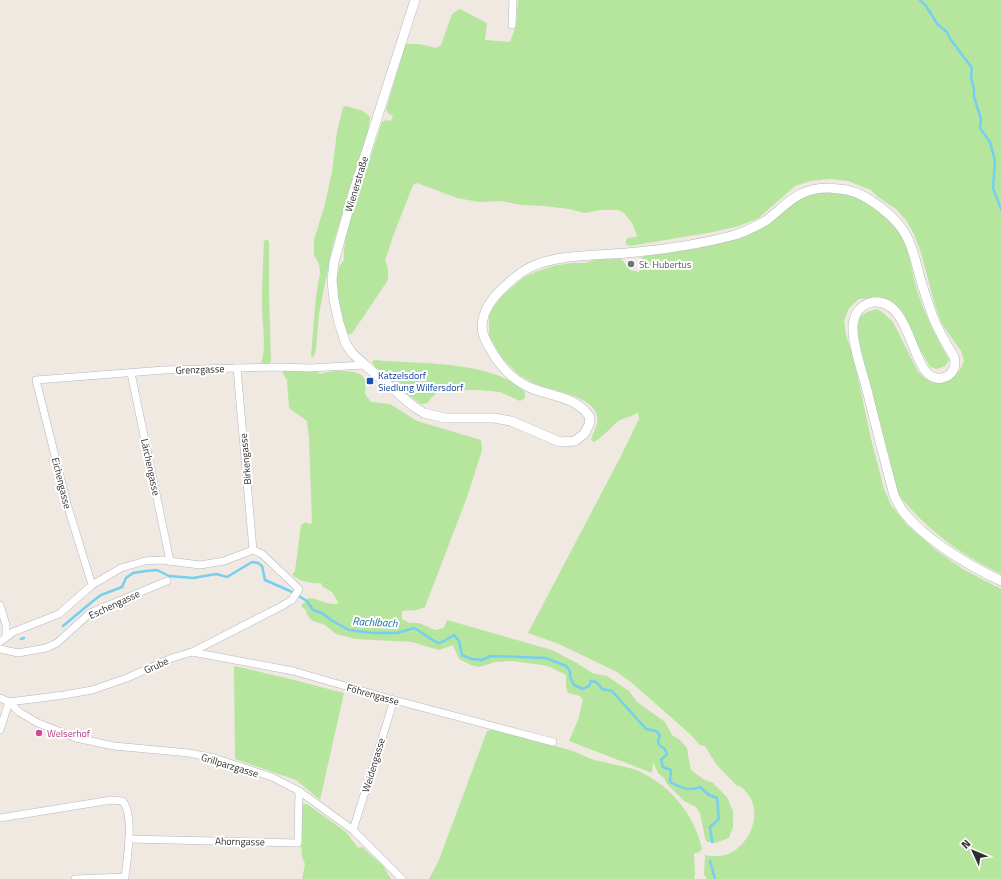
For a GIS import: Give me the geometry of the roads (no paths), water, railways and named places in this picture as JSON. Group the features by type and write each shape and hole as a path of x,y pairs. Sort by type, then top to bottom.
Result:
{"street":[{"name":"Wienerstraße","path":"416,0 354,190 334,262 332,280 338,323 346,344 352,353 413,406 424,413 445,418 494,418 511,420 560,442 574,441 584,434 589,425 590,417 585,410 577,403 532,389 519,382 508,373 494,356 483,338 483,316 494,297 508,283 531,267 548,261 570,257 636,252 732,236 764,221 799,194 826,188 848,190 865,197 882,209 901,227 907,236 937,327 954,357 955,368 948,376 938,380 929,376 897,311 888,305 875,301 865,304 856,313 853,326 857,352 894,495 904,513 923,532 969,565 1001,581"},
{"path":"512,25 513,0"},
{"name":"Grenzgasse","path":"36,380 164,370 277,367 310,368 365,365"},
{"name":"Birkengasse","path":"237,368 253,550"},
{"name":"Lärchengasse","path":"131,373 170,561"},
{"name":"Eichengasse","path":"36,380 68,504 92,585"},
{"path":"0,642 6,636 59,614 92,585 121,568 145,561 170,561 200,566 253,550"},
{"name":"Grube","path":"0,698 10,702 92,690 127,678 172,658 192,652 292,600 299,589 262,554 253,550"},
{"name":"Eschengasse","path":"0,648 18,653 46,648 57,643 90,613 167,581"},
{"path":"0,605 6,625 6,636"},
{"name":"Föhrengasse","path":"192,652 293,671 394,700 553,742"},
{"name":"Weidengasse","path":"353,830 394,700"},
{"path":"0,730 10,702"},
{"name":"Grillparzgasse","path":"10,702 19,712 38,723 76,738 114,746 189,753 214,758 272,777 299,791 353,830 402,879"},
{"name":"Ahorngasse","path":"129,838 298,843 299,791"},
{"path":"0,818 112,800 122,801 128,808 129,838 125,877 75,879"}],"waterway":[{"path":"920,0 926,6 938,25 946,31 972,68 971,78 974,89 974,97 981,119 980,128 990,142 995,161 993,188 1001,209"},
{"name":"Rachlbach","path":"63,626 101,595 122,587 126,578 133,573 157,570 169,576 193,578 216,574 227,577 252,562 258,563 262,566 265,580 290,591 307,601 313,610 322,613 349,630 373,633 397,633 414,628 439,643 454,635 459,641 462,655 472,659 482,660 491,656 546,658 566,666 570,671 570,677 574,685 583,689 589,686 591,681 593,681 602,689 612,691 646,729 656,731 660,735 658,741 659,745 665,749 667,754 661,760 663,767 671,770 670,782 688,789 700,787 709,795 717,798 719,819 710,827 712,842"},
{"name":"Rachlbach","path":"710,861 715,879"}],"place":[{"name":"St. Hubertus","path":"631,264"},
{"name":"Katzelsdorf Siedlung Wilfersdorf","path":"370,381"},
{"name":"Welserhof","path":"39,733"}]}
